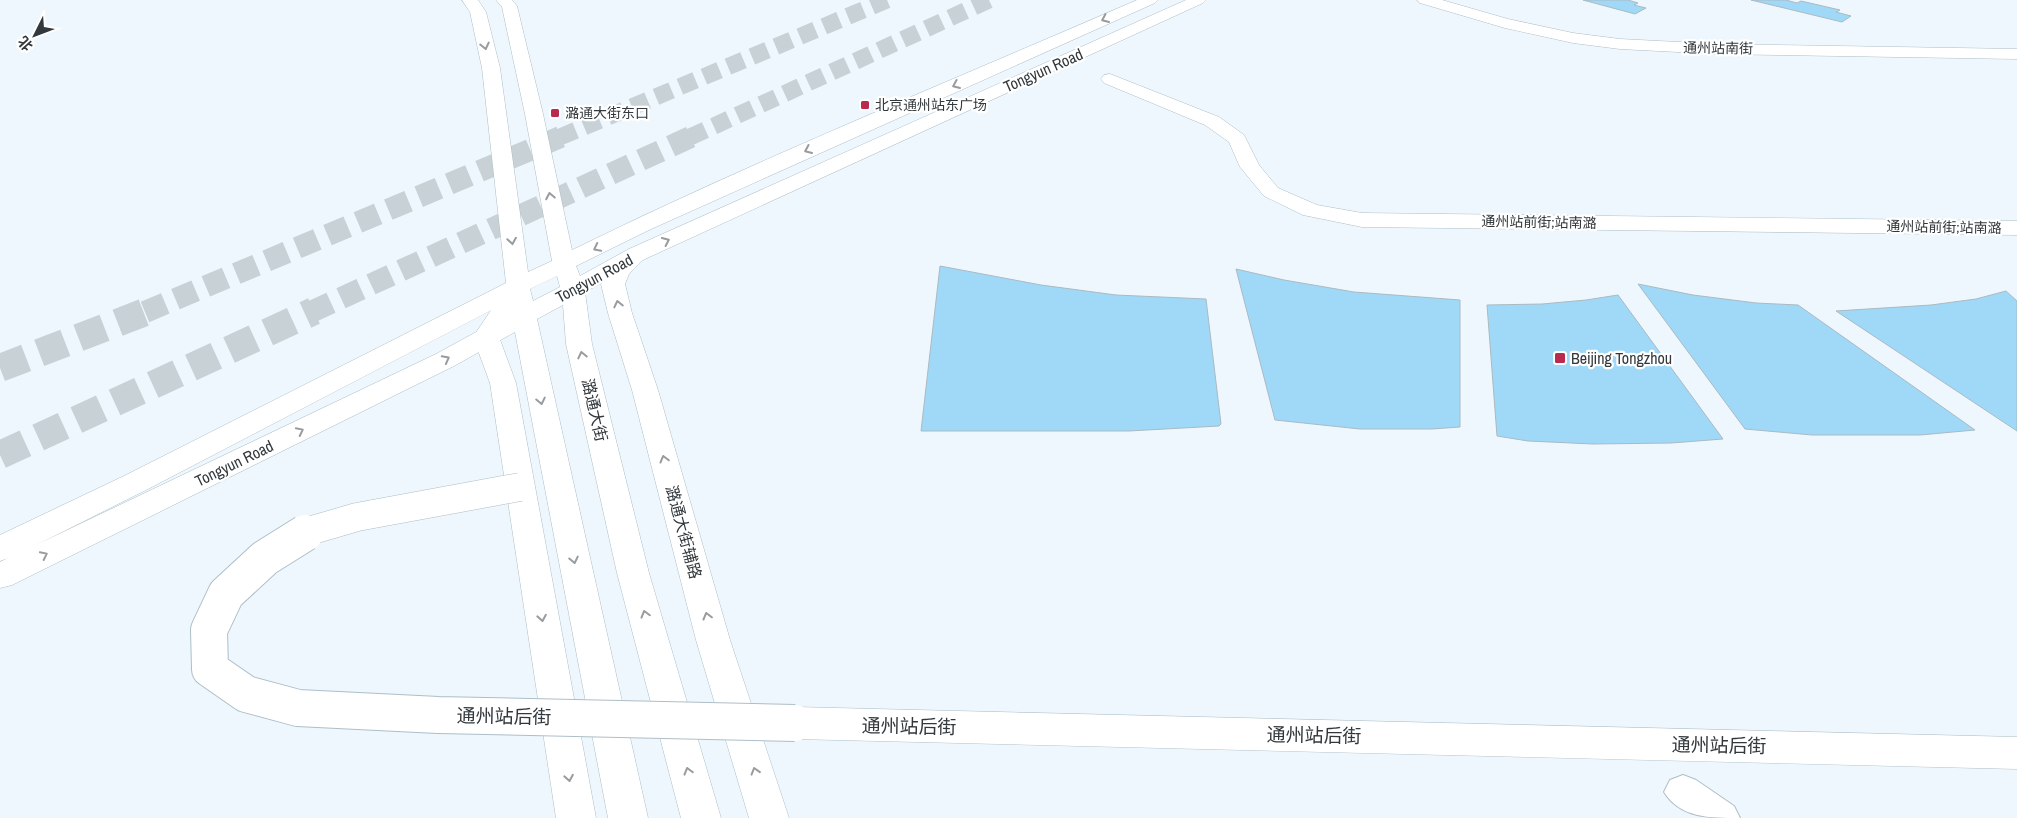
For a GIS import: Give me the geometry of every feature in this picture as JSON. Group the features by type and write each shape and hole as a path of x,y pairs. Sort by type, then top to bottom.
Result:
{"main road":[{"path":"470,0 478,12 491,68 521,301 628,818"},
{"name":"潞通大街","path":"504,0 509,6 534,114 569,277 579,344 633,573 701,818"},
{"name":"Tongyun Road","path":"569,277 642,225 1150,0"},
{"name":"Tongyun Road","path":"0,549 569,277 637,254 1198,0"},
{"name":"通州站南街","path":"1424,0 1505,23 1573,38 1620,44 1726,49 2017,54"},
{"name":"通州站南街","path":"1445,0 1566,30 1628,38 1688,41 2017,46"},
{"name":"通州站前街;站南潞","path":"1110,79 1212,121 1237,139 1250,167 1271,192 1311,210 1362,220 2017,228"},
{"name":"潞通大街辅路","path":"637,254 618,270 613,284 620,313 645,390 713,640 769,818"},
{"path":"521,301 486,337 502,383 576,818"},
{"name":"Tongyun Road","path":"0,576 445,360 486,337"},
{"name":"通州站后街","path":"520,487 358,517 309,531 265,558 226,594 209,630 210,669 246,694 298,708 438,715 2017,753"}],"street":[{"path":"1683,792 1721,818"}],"building":[{"path":"1583,0 1628,0 1638,3 1634,5 1646,8 1635,14"},
{"path":"1751,0 1786,0 1797,3 1801,1 1840,10 1836,12 1851,16 1842,22"},
{"path":"940,266 1041,285 1116,295 1206,299 1221,424 1219,426 1129,431 921,431"},
{"path":"1236,269 1284,280 1354,292 1460,300 1460,427 1360,429 1275,420"},
{"path":"1638,284 1693,295 1756,303 1798,305 1975,430 1920,435 1812,435 1745,429"},
{"path":"2006,291 2017,301 2017,431 1836,311 1931,305 1976,299"},
{"path":"1618,295 1723,439 1671,443 1593,444 1528,441 1497,436 1487,305 1542,304"}],"tunnel":[{"path":"560,137 887,0"},
{"path":"690,137 989,0"},
{"path":"145,312 563,136"},
{"path":"311,312 693,136"},
{"path":"0,368 148,311"},
{"path":"0,455 314,311"}],"place":[{"name":"北京通州站东广场","path":"865,105"},
{"name":"潞通大街东口","path":"555,113"},
{"name":"Beijing Tongzhou","path":"1560,358"}]}
